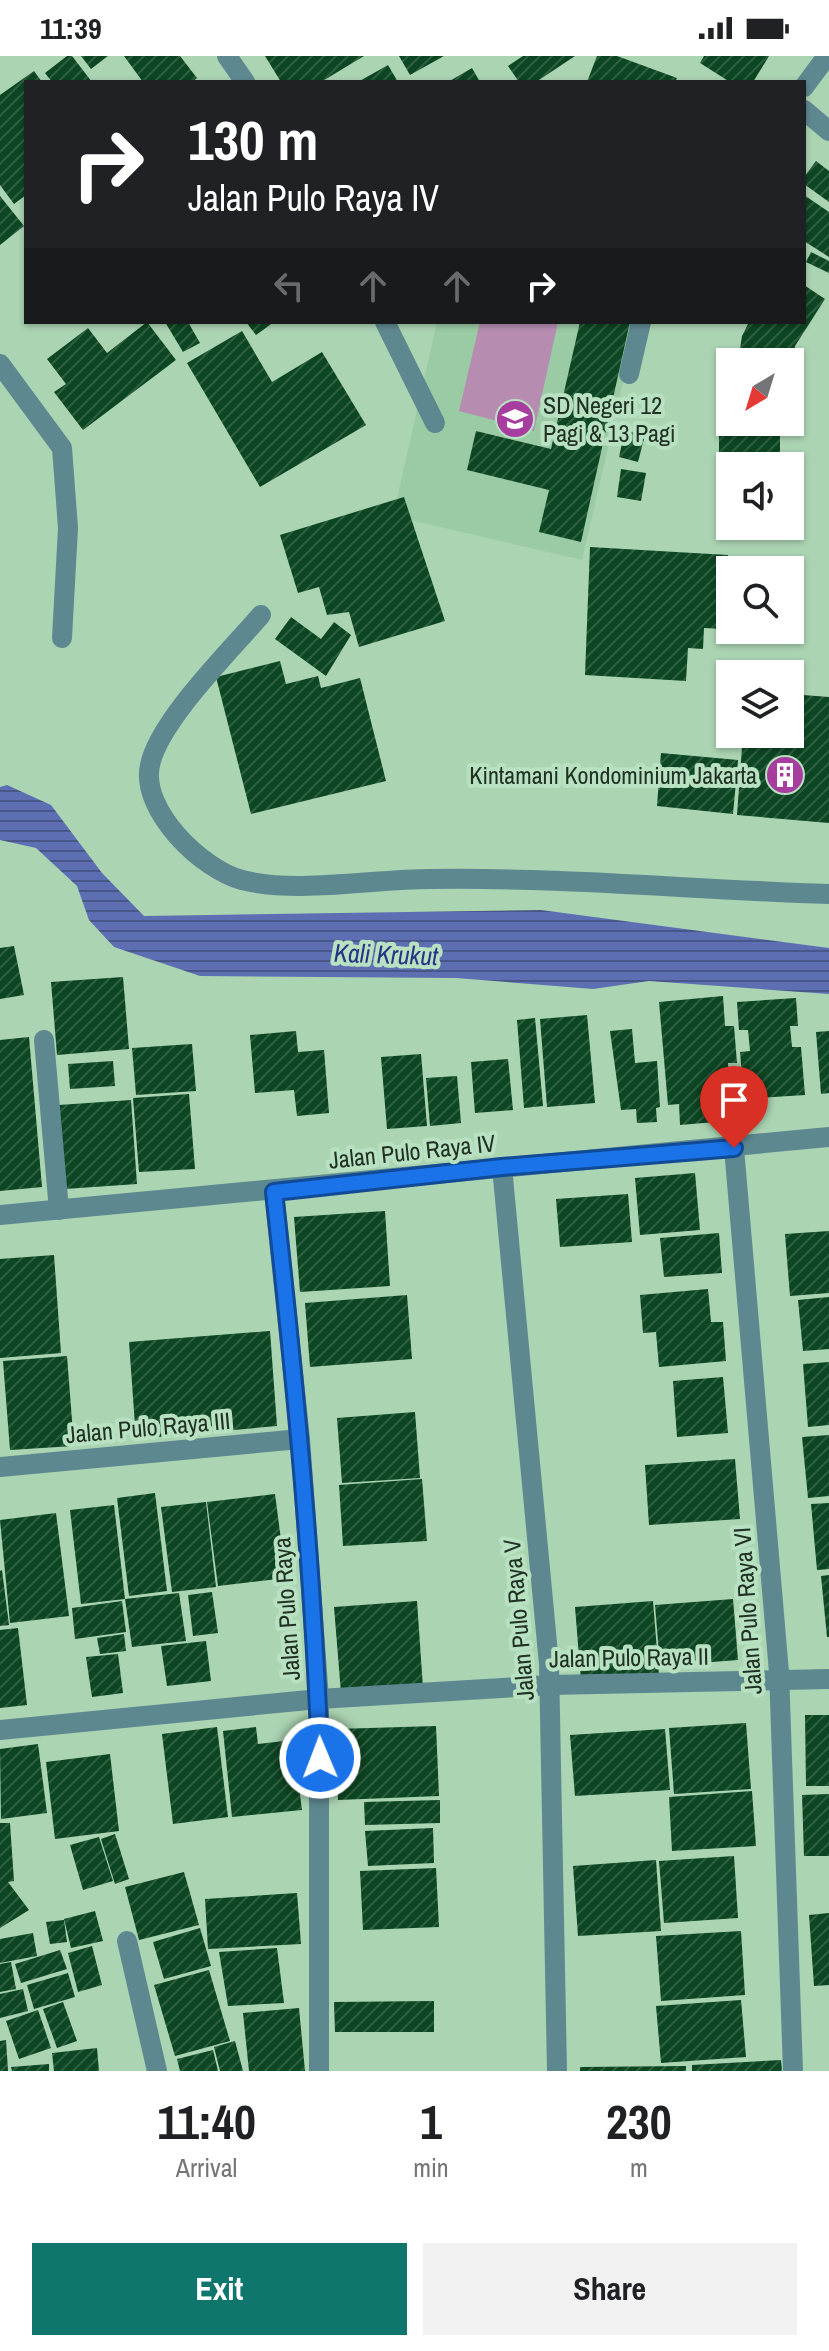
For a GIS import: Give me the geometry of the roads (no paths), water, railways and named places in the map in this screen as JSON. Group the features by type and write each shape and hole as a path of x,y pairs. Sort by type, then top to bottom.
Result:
{"street":[{"path":"227,56 244,80"},
{"path":"806,84 827,56"},
{"path":"806,112 829,131"},
{"path":"386,324 435,423"},
{"path":"629,374 641,324"},
{"path":"0,364 62,448 68,528 62,638"},
{"path":"261,615 173,719 149,766 154,797 169,824 194,855 241,880 290,884 431,879 829,894"},
{"path":"44,1040 59,1210"},
{"name":"Jalan Pulo Raya IV","path":"0,1215 274,1192 829,1137"},
{"name":"Jalan Pulo Raya VI","path":"734,1148 779,1680 793,2071"},
{"name":"Jalan Pulo Raya V","path":"502,1167 550,1685 557,2071"},
{"name":"Jalan Pulo Raya","path":"274,1192 300,1439 319,1699 319,2071"},
{"name":"Jalan Pulo Raya III","path":"0,1467 300,1439"},
{"name":"Jalan Pulo Raya II","path":"0,1730 319,1699 550,1685 829,1679"},
{"path":"127,1941 157,2071"}],"water":[{"name":"Kali Krukut","path":"7,785 51,805 102,873 144,916 541,910 829,948 829,994 649,981 593,989 456,978 200,976 114,947 89,920 77,886 36,848 0,840 0,787"}],"place":[{"name":"SD Negeri 12 Pagi & 13 Pagi","path":"515,419"},
{"name":"Kintamani Kondominium Jakarta","path":"785,775"}]}
